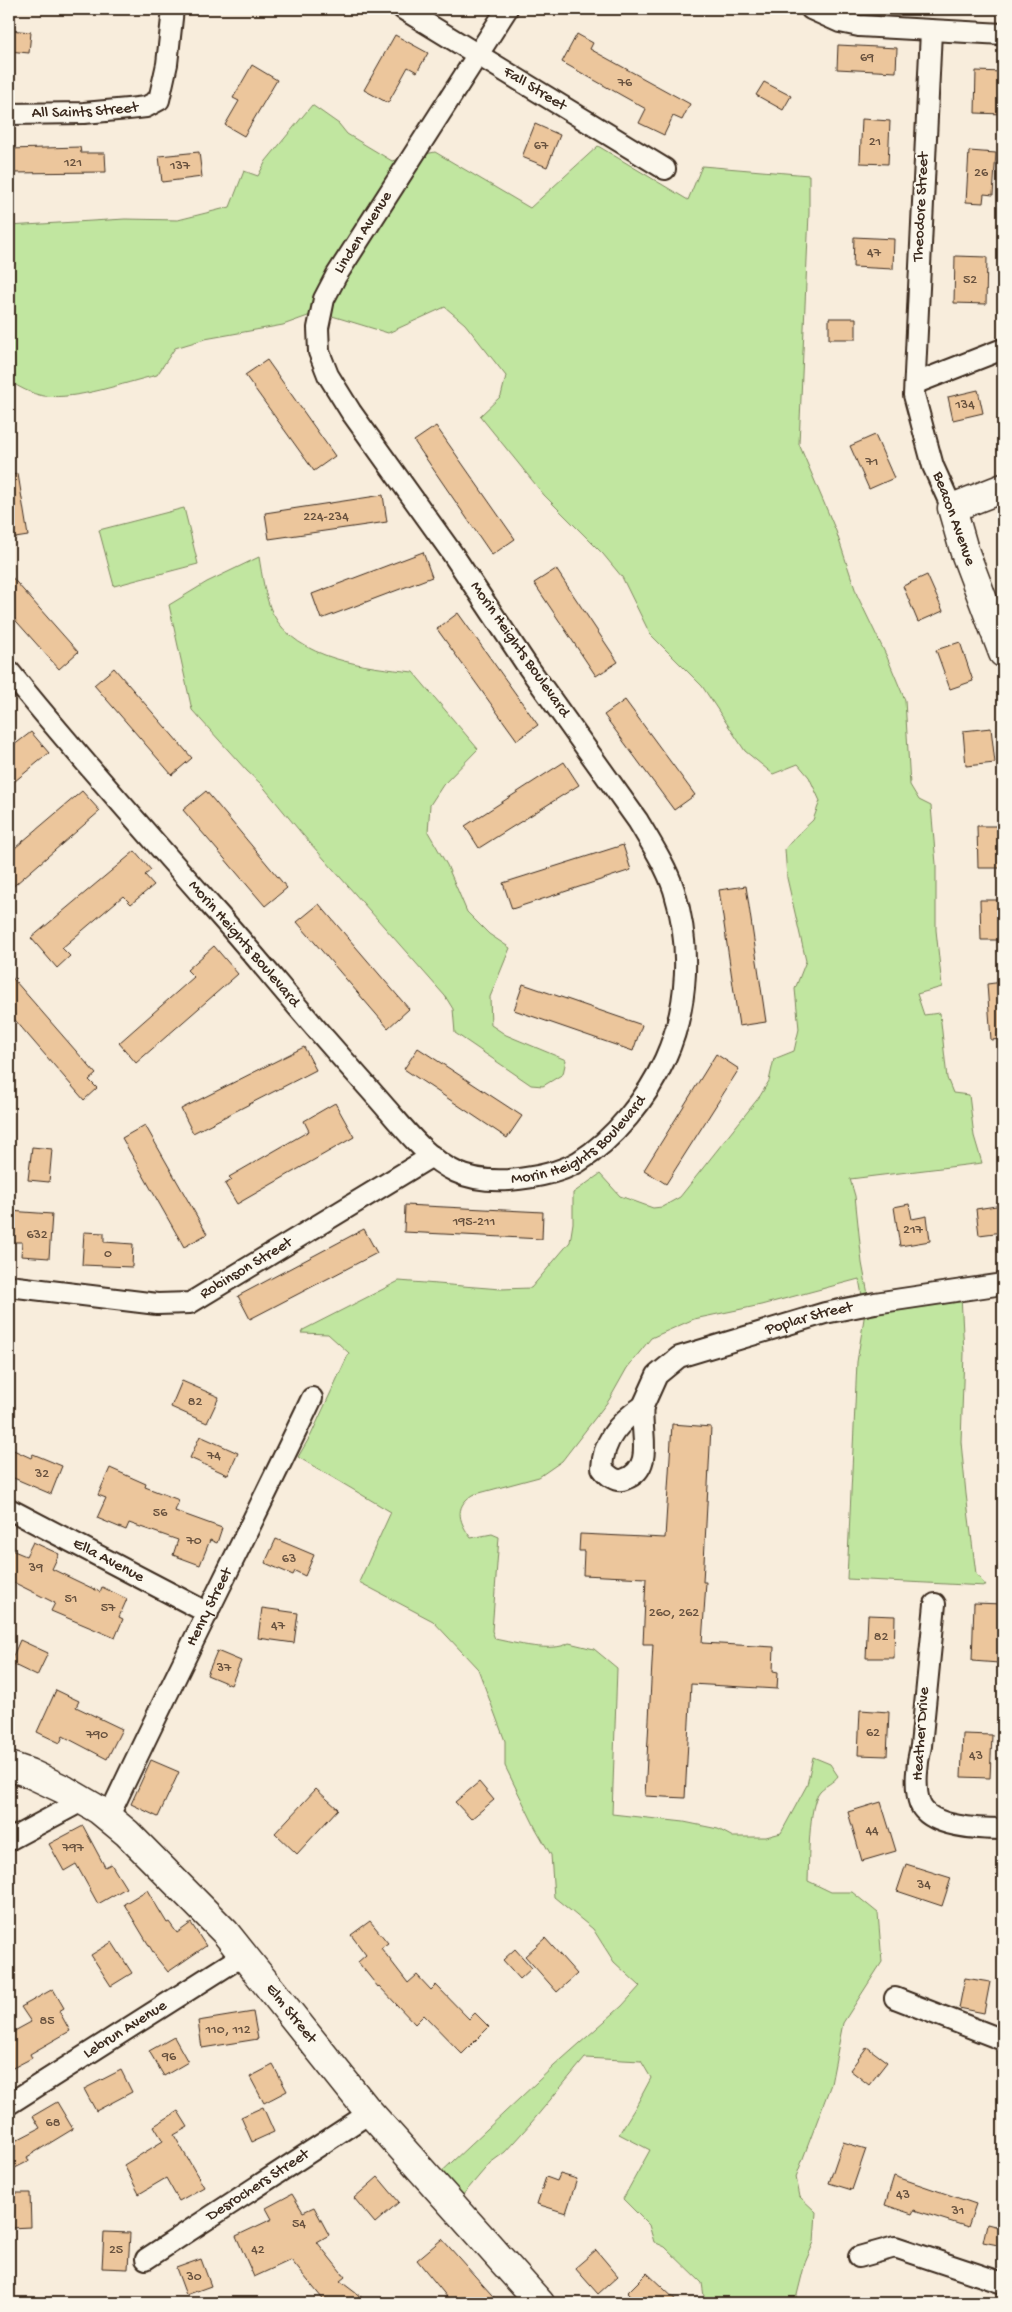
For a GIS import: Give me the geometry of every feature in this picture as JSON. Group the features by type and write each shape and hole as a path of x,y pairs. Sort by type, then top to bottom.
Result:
{"street":[{"name":"All Saints Street","path":"9,114 84,113 128,109 146,107 159,100 167,64 173,9"},
{"name":"Fall Street","path":"403,9 477,56 665,169"},
{"name":"Linden Avenue","path":"390,466 351,412 328,375 319,352 318,328 320,313 324,299 336,276 507,9"},
{"path":"811,9 840,22 859,26 931,32 1003,34"},
{"name":"Theodore Street","path":"916,382 917,318 931,32"},
{"path":"916,382 1003,350"},
{"name":"Beacon Avenue","path":"916,382 914,395 933,466 952,508 964,550 1003,653"},
{"name":"Morin Heights Boulevard","path":"9,671 289,998 407,1132 432,1156 456,1172 492,1181 529,1179 579,1162 610,1136 641,1102 671,1047 683,1004 686,960 682,926 674,889 655,849 633,814 526,664 452,553 390,466"},
{"path":"952,508 1003,488"},
{"name":"Robinson Street","path":"9,1286 157,1304 190,1304 432,1156"},
{"name":"Poplar Street","path":"643,1406 657,1374 679,1357 832,1312 875,1303 1003,1284"},
{"name":"Henry Street","path":"108,1818 162,1703 208,1613 312,1398"},
{"name":"Ella Avenue","path":"9,1509 208,1613"},
{"name":"Heather Drive","path":"935,1604 920,1746 916,1766 920,1802 933,1817 959,1826 1003,1829"},
{"name":"Elm Street","path":"9,1766 36,1776 82,1800 108,1818 127,1833 225,1932 242,1956 371,2112 540,2303"},
{"path":"9,1840 82,1800"},
{"name":"Lebrun Avenue","path":"9,2104 242,1956"},
{"path":"895,1998 1003,2040"},
{"name":"Desrochers Street","path":"146,2258 371,2112"},
{"path":"859,2257 895,2247 1003,2283"}],"green space":[{"path":"312,105 339,124 347,134 392,161 435,152 530,208 598,146 688,200 702,166 809,175 799,444 836,531 857,595 887,657 905,700 910,785 919,800 931,806 936,864 936,930 942,987 917,994 924,1015 940,1013 947,1078 953,1093 969,1095 974,1136 982,1163 850,1179 855,1196 862,1263 871,1310 961,1295 964,1353 961,1442 976,1574 986,1586 847,1579 857,1362 865,1312 859,1279 761,1305 694,1319 651,1338 627,1368 609,1400 562,1461 539,1477 472,1495 462,1505 460,1510 461,1521 471,1538 492,1534 499,1537 492,1631 495,1639 544,1647 562,1646 569,1643 594,1649 617,1668 612,1814 684,1822 718,1829 733,1837 766,1837 781,1833 807,1785 813,1757 830,1764 838,1776 820,1791 813,1808 808,1881 831,1892 852,1892 878,1913 882,1962 843,2023 831,2084 796,2177 800,2197 816,2212 814,2242 805,2263 795,2303 705,2303 702,2283 665,2247 654,2242 649,2225 623,2199 650,2150 619,2134 651,2078 641,2061 585,2058 531,2123 505,2152 490,2163 456,2203 435,2178 554,2066 622,2006 640,1986 614,1962 593,1929 554,1897 551,1855 505,1766 505,1741 478,1669 433,1621 359,1582 391,1512 298,1457 311,1435 349,1353 328,1334 301,1333 303,1330 399,1281 501,1289 531,1288 570,1242 573,1223 573,1193 600,1174 620,1196 653,1208 662,1207 680,1197 760,1096 769,1081 774,1059 794,1051 799,1029 795,989 806,961 787,878 785,849 813,820 820,801 809,777 798,764 773,774 745,751 702,686 650,634 622,577 603,554 544,495 480,416 501,396 506,376 465,324 445,307 388,333 319,312 283,325 205,339 175,348 157,375 71,396 39,395 9,381 9,226 125,219 178,220 230,207 244,171 258,176 266,161"},
{"path":"184,508 198,564 114,586 99,530"},
{"path":"259,557 268,601 273,614 284,629 299,642 335,658 355,664 413,672 478,749 443,785 430,805 428,832 447,865 467,912 489,934 510,948 490,997 491,1025 506,1035 566,1060 563,1074 543,1086 531,1085 455,1033 453,1009 445,996 303,835 261,784 192,710 169,605 207,582"}],"building":[{"path":"9,30 31,32 29,53 9,51"},
{"path":"577,34 593,43 590,49 690,104 682,120 673,116 664,135 639,123 646,109 562,62"},
{"path":"395,35 428,53 417,72 408,67 388,103 364,90"},
{"path":"838,45 897,48 896,72 837,69"},
{"path":"252,65 277,80 244,136 225,125 239,101 233,98"},
{"path":"976,71 1003,72 1003,114 975,113"},
{"path":"764,82 791,96 783,110 756,95"},
{"path":"862,119 890,121 888,164 860,163"},
{"path":"535,124 560,135 547,167 522,157"},
{"path":"80,147 81,153 105,153 106,172 9,173 9,149"},
{"path":"969,151 996,153 993,195 984,194 983,203 966,202"},
{"path":"199,152 202,177 162,182 159,156"},
{"path":"854,237 894,239 893,269 853,267"},
{"path":"955,256 987,257 986,304 954,303"},
{"path":"829,318 856,318 856,339 829,339"},
{"path":"267,360 335,456 314,471 245,375"},
{"path":"978,390 983,413 953,420 948,397"},
{"path":"436,426 515,539 492,555 414,441"},
{"path":"875,435 894,478 869,489 850,446"},
{"path":"18,474 28,536 9,539 9,475"},
{"path":"383,495 387,522 269,539 265,513"},
{"path":"423,552 432,577 321,619 312,594"},
{"path":"556,569 618,662 596,676 534,583"},
{"path":"9,574 78,652 59,669 9,613"},
{"path":"927,575 943,611 918,622 903,586"},
{"path":"458,613 538,725 517,740 437,629"},
{"path":"960,642 973,681 950,689 936,650"},
{"path":"114,668 192,758 172,775 94,685"},
{"path":"625,700 695,795 674,810 604,715"},
{"path":"991,728 995,763 966,766 963,731"},
{"path":"31,732 49,753 9,786 9,749"},
{"path":"564,762 579,785 479,848 465,826"},
{"path":"82,791 100,811 9,890 9,853"},
{"path":"206,791 287,888 265,906 183,810"},
{"path":"977,826 1003,826 1003,868 978,868"},
{"path":"623,845 631,870 512,909 503,883"},
{"path":"135,851 151,870 145,875 154,885 131,904 123,896 62,948 70,956 57,968 31,938"},
{"path":"746,886 766,1022 739,1026 719,890"},
{"path":"980,900 1003,900 1003,940 981,940"},
{"path":"319,904 409,1009 388,1028 297,922"},
{"path":"214,946 238,974 136,1063 119,1043 194,977 187,970"},
{"path":"9,974 96,1074 89,1080 97,1088 84,1100 9,1013"},
{"path":"1003,982 1003,1039 991,1040 987,984"},
{"path":"523,984 642,1025 633,1051 514,1010"},
{"path":"304,1047 316,1070 193,1133 181,1109"},
{"path":"418,1048 522,1116 507,1138 404,1069"},
{"path":"716,1054 739,1069 666,1184 644,1170"},
{"path":"335,1103 354,1137 237,1204 225,1184 232,1180 229,1177 309,1131 304,1121"},
{"path":"145,1125 207,1234 184,1247 122,1138"},
{"path":"32,1147 52,1149 49,1182 28,1180"},
{"path":"909,1204 912,1219 927,1216 930,1241 900,1246 894,1207"},
{"path":"405,1205 543,1212 542,1239 404,1232"},
{"path":"1003,1205 1003,1232 979,1235 976,1209"},
{"path":"9,1211 52,1214 49,1258 21,1256 22,1242 9,1242"},
{"path":"364,1229 377,1253 250,1319 238,1296"},
{"path":"84,1232 104,1233 104,1242 133,1244 132,1267 82,1265"},
{"path":"182,1381 219,1397 207,1423 171,1407"},
{"path":"672,1424 711,1427 703,1582 706,1582 702,1643 774,1647 773,1671 778,1672 777,1689 691,1684 685,1798 645,1796 653,1644 643,1644 646,1578 583,1575 584,1551 579,1551 580,1534 665,1538"},
{"path":"200,1436 238,1453 228,1475 190,1458"},
{"path":"9,1448 31,1458 33,1454 62,1466 51,1494 9,1476"},
{"path":"110,1468 146,1484 145,1487 179,1500 175,1511 222,1528 217,1543 210,1540 200,1565 173,1555 178,1540 129,1523 126,1530 97,1518 106,1498 98,1495"},
{"path":"276,1539 314,1555 305,1576 295,1571 293,1575 265,1563"},
{"path":"33,1542 59,1554 52,1569 100,1592 102,1587 127,1599 119,1617 123,1619 115,1638 51,1611 55,1603 9,1580 9,1549 26,1556"},
{"path":"974,1603 1003,1604 999,1663 972,1661"},
{"path":"262,1608 298,1613 294,1643 258,1638"},
{"path":"868,1615 895,1616 894,1658 866,1658"},
{"path":"20,1640 48,1653 37,1676 10,1663"},
{"path":"217,1651 241,1661 231,1685 207,1675"},
{"path":"56,1690 79,1701 76,1707 122,1729 107,1759 63,1736 60,1743 37,1732"},
{"path":"860,1710 889,1712 887,1756 858,1755"},
{"path":"963,1734 992,1735 990,1778 961,1777"},
{"path":"151,1760 179,1772 158,1817 131,1804"},
{"path":"479,1782 494,1800 471,1819 455,1802"},
{"path":"316,1789 338,1809 297,1854 275,1833"},
{"path":"881,1802 896,1851 862,1861 848,1812"},
{"path":"83,1826 105,1867 111,1864 126,1888 98,1904 76,1864 64,1871 49,1844"},
{"path":"906,1864 951,1878 942,1906 897,1891"},
{"path":"147,1890 167,1923 169,1922 177,1933 191,1923 206,1946 168,1972 156,1957 124,1904"},
{"path":"370,1921 388,1943 381,1948 408,1983 417,1975 431,1990 436,1985 469,2019 475,2013 489,2027 462,2054 424,2015 415,2024 378,1987 358,1962 366,1955 351,1935"},
{"path":"545,1938 577,1974 557,1992 525,1956"},
{"path":"112,1942 132,1973 111,1986 91,1955"},
{"path":"515,1949 532,1968 520,1979 503,1960"},
{"path":"965,1978 990,1982 984,2013 959,2008"},
{"path":"53,1989 64,2008 59,2011 70,2031 30,2054 32,2058 9,2070 9,2034 31,2022 21,2007"},
{"path":"253,2012 258,2039 202,2048 198,2021"},
{"path":"174,2037 188,2062 164,2076 149,2051"},
{"path":"867,2047 887,2062 869,2085 850,2070"},
{"path":"273,2065 287,2091 264,2103 250,2077"},
{"path":"121,2070 132,2092 96,2111 84,2089"},
{"path":"57,2102 73,2129 27,2157 29,2161 9,2171 9,2144 40,2128 33,2116"},
{"path":"263,2107 274,2132 252,2142 241,2117"},
{"path":"178,2111 188,2127 174,2135 204,2187 179,2201 166,2178 139,2194 124,2165 163,2141 154,2126"},
{"path":"843,2142 866,2149 852,2190 829,2183"},
{"path":"560,2174 577,2179 566,2213 537,2204 546,2177 557,2181"},
{"path":"894,2176 976,2204 968,2227 914,2210 912,2214 885,2205"},
{"path":"378,2177 399,2202 375,2223 354,2198"},
{"path":"9,2193 30,2193 31,2227 11,2228 11,2221 9,2221"},
{"path":"292,2194 303,2212 314,2207 329,2235 317,2242 345,2277 340,2281 369,2303 326,2303 291,2260 254,2277 236,2236 272,2219 266,2208"},
{"path":"987,2224 1003,2228 1003,2246 983,2242"},
{"path":"104,2232 130,2233 128,2269 102,2268"},
{"path":"442,2239 499,2303 452,2303 417,2260"},
{"path":"596,2250 618,2276 598,2294 575,2268"},
{"path":"201,2259 211,2286 186,2295 176,2268"},
{"path":"647,2273 679,2303 637,2303 627,2293"}]}
